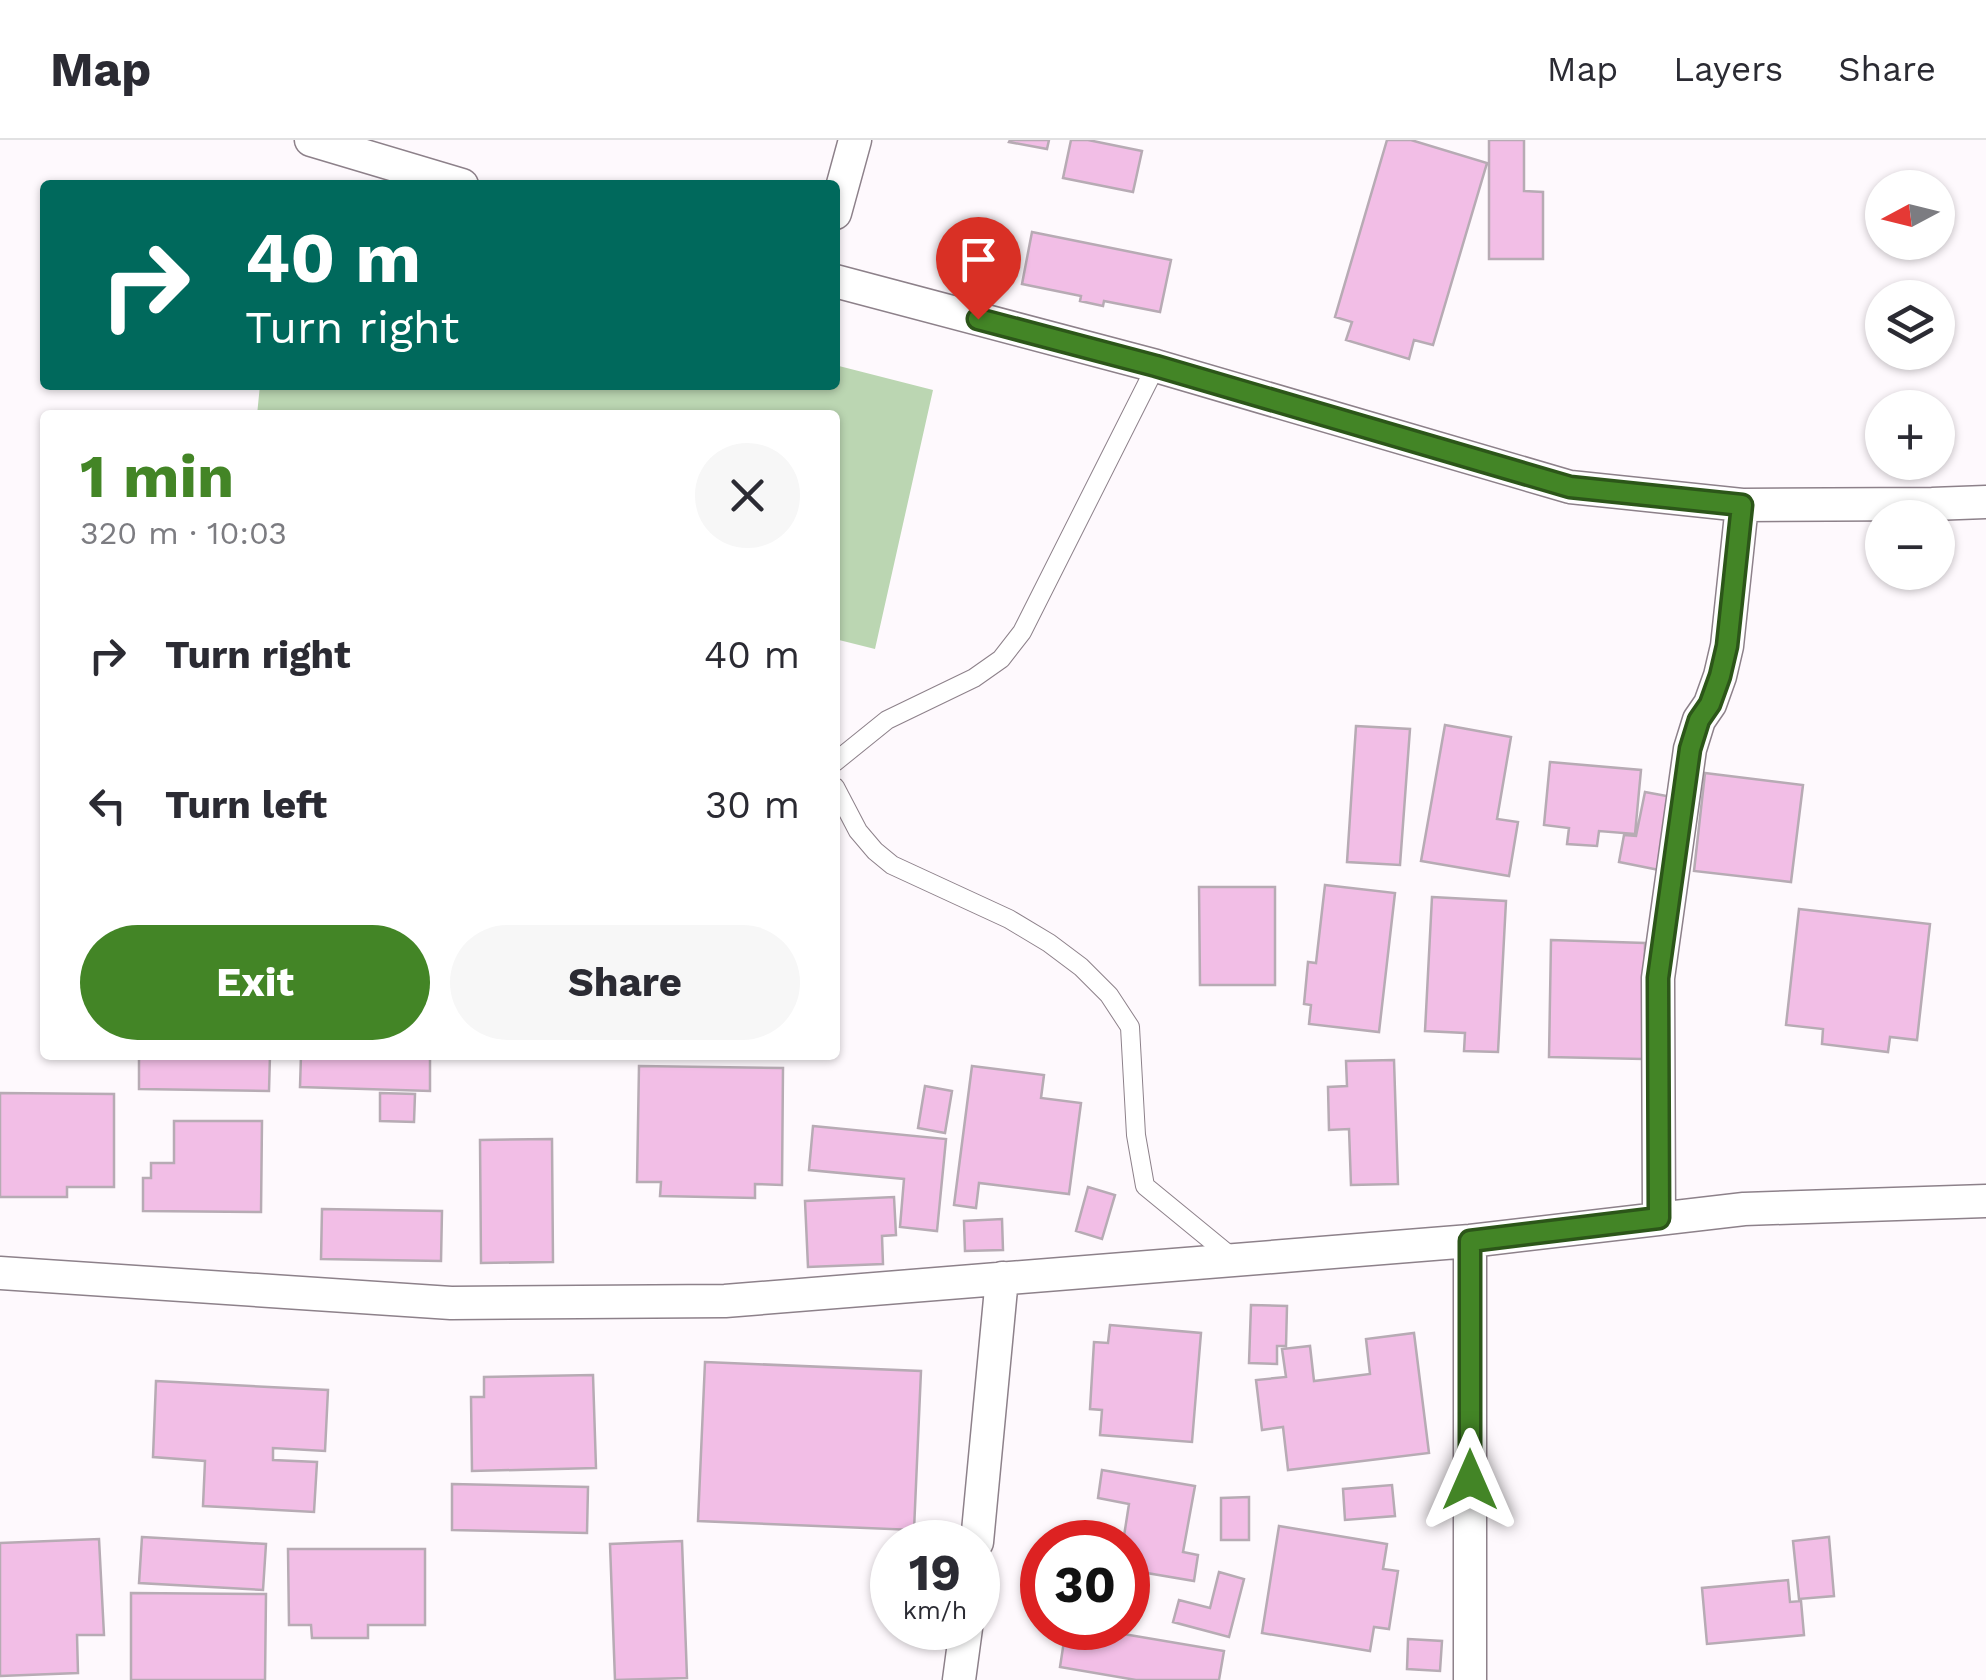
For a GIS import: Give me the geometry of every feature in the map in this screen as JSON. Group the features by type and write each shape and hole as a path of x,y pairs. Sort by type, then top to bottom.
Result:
{"street":[{"path":"311,140 445,180"},
{"path":"840,195 855,140"},
{"path":"840,283 1156,366 1570,487 1742,505 1986,502"},
{"path":"1659,1218 1658,978 1690,749 1699,720 1710,704 1727,646 1742,505"},
{"path":"0,1273 451,1303 725,1302 1470,1241 1744,1209 1986,1201"},
{"path":"1470,1241 1470,1680"},
{"path":"979,1520 1002,1278"},
{"path":"958,1680 963,1650"}],"lane":[{"path":"840,758 886,720 974,678 1001,659 1022,632 1156,366"},
{"path":"840,796 858,831 892,865 1009,919 1050,943 1109,995 1130,1027 1136,1135 1145,1186 1235,1259"}],"green space":[{"path":"840,366 933,390 875,649 840,640 840,410 258,410 260,390 840,390"}],"building":[{"path":"1010,140 1049,140 1047,149"},
{"path":"1071,140 1142,151 1133,192 1063,178"},
{"path":"1387,140 1411,140 1487,163 1433,345 1414,340 1409,359 1346,340 1352,322 1335,317"},
{"path":"1489,140 1524,140 1524,191 1543,192 1543,259 1489,259"},
{"path":"1032,232 1171,260 1160,312 1104,301 1103,306 1080,301 1081,296 1022,284"},
{"path":"1445,725 1511,737 1497,819 1518,822 1509,876 1421,861"},
{"path":"1356,726 1410,729 1400,865 1347,862"},
{"path":"1550,762 1641,770 1635,834 1599,831 1597,846 1567,844 1569,828 1544,825"},
{"path":"1705,773 1803,785 1791,882 1694,871"},
{"path":"1645,792 1672,797 1659,870 1619,862 1624,835 1636,836"},
{"path":"1325,885 1395,893 1379,1032 1309,1024 1311,1005 1304,1004 1308,962 1316,963"},
{"path":"1199,887 1275,887 1275,985 1200,985"},
{"path":"1432,897 1506,901 1498,1052 1464,1051 1465,1033 1425,1031"},
{"path":"1799,909 1930,924 1917,1040 1890,1037 1888,1052 1822,1044 1823,1029 1786,1025"},
{"path":"1551,940 1645,943 1643,1059 1549,1057"},
{"path":"139,1060 270,1060 269,1091 139,1089"},
{"path":"301,1060 430,1060 430,1091 300,1087"},
{"path":"1394,1060 1398,1184 1351,1185 1349,1129 1329,1130 1328,1087 1347,1086 1346,1061"},
{"path":"639,1066 783,1068 782,1185 755,1184 755,1198 660,1196 661,1182 637,1182"},
{"path":"972,1066 1044,1075 1041,1098 1081,1103 1069,1194 979,1183 976,1208 954,1205"},
{"path":"925,1086 952,1091 945,1133 918,1128"},
{"path":"0,1093 114,1094 114,1187 67,1187 67,1197 0,1197"},
{"path":"380,1093 415,1094 414,1122 380,1121"},
{"path":"174,1121 262,1121 261,1212 143,1211 143,1178 151,1178 151,1163 174,1163"},
{"path":"813,1126 946,1139 937,1231 900,1227 904,1179 809,1170"},
{"path":"552,1139 553,1262 481,1263 480,1140"},
{"path":"1088,1187 1115,1195 1102,1239 1076,1231"},
{"path":"894,1197 896,1235 882,1236 883,1264 808,1267 805,1201"},
{"path":"322,1209 442,1211 441,1261 321,1259"},
{"path":"1002,1219 1003,1250 965,1251 964,1221"},
{"path":"1251,1305 1287,1306 1286,1346 1277,1346 1277,1364 1249,1363"},
{"path":"1110,1325 1201,1333 1192,1442 1100,1435 1102,1410 1090,1409 1094,1342 1108,1343"},
{"path":"1414,1333 1429,1453 1288,1470 1283,1427 1262,1430 1256,1380 1286,1377 1282,1349 1310,1346 1314,1381 1370,1374 1366,1339"},
{"path":"705,1362 921,1371 914,1520 870,1520 870,1528 698,1521"},
{"path":"593,1375 596,1468 472,1471 471,1397 484,1397 484,1377"},
{"path":"156,1381 328,1390 325,1451 273,1448 273,1460 317,1462 314,1512 203,1506 205,1461 153,1457"},
{"path":"1102,1470 1195,1486 1183,1552 1198,1555 1194,1581 1150,1574 1150,1520 1126,1520 1129,1504 1098,1498"},
{"path":"452,1484 588,1487 587,1533 452,1530"},
{"path":"1392,1485 1395,1516 1345,1520 1343,1489"},
{"path":"1249,1497 1249,1540 1221,1540 1221,1498"},
{"path":"1279,1526 1387,1544 1383,1569 1398,1571 1389,1629 1374,1627 1370,1651 1262,1633"},
{"path":"142,1537 266,1544 263,1590 139,1583"},
{"path":"1829,1537 1834,1596 1799,1599 1793,1541"},
{"path":"99,1539 104,1635 77,1635 78,1673 0,1676 0,1543"},
{"path":"682,1541 687,1678 615,1680 610,1544"},
{"path":"288,1549 425,1549 425,1625 368,1625 368,1638 312,1638 311,1625 289,1625"},
{"path":"1219,1572 1244,1579 1229,1637 1173,1622 1179,1600 1210,1608"},
{"path":"1788,1580 1790,1602 1801,1601 1804,1635 1707,1644 1702,1588"},
{"path":"131,1593 266,1594 265,1680 131,1680"},
{"path":"1150,1638 1224,1651 1219,1680 1136,1680 1060,1667 1063,1650 1150,1650"},
{"path":"1408,1639 1442,1641 1440,1671 1407,1669"}],"route":[{"path":"978,319 1156,366 1570,487 1742,505 1727,646 1710,704 1699,720 1690,749 1658,978 1659,1218 1470,1241 1470,1480"}]}
